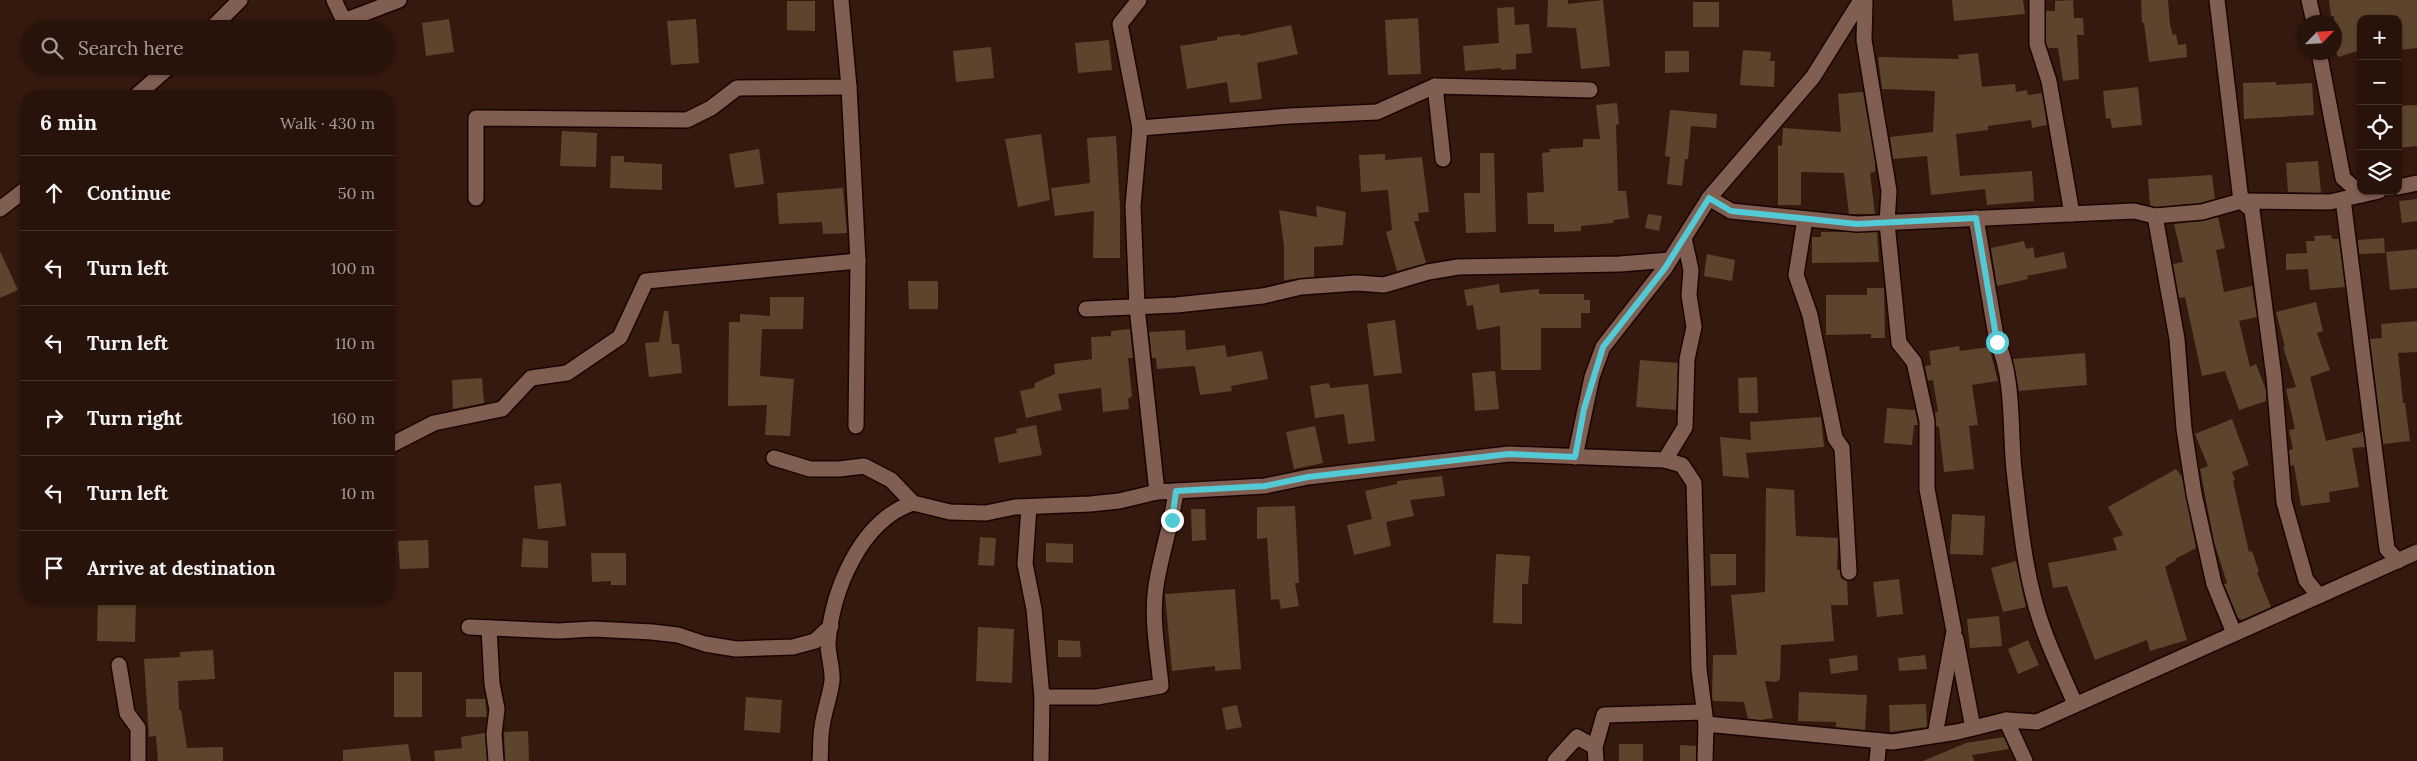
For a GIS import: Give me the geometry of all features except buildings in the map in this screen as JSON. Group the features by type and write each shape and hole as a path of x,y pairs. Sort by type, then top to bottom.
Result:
{"street":[{"path":"220,20 240,0"},
{"path":"334,0 344,20"},
{"path":"347,20 399,0"},
{"path":"840,0 848,87 858,261 856,426"},
{"path":"1139,0 1120,24 1140,128 1133,206 1137,307 1157,492"},
{"path":"2037,0 2037,44 2049,81 2072,214"},
{"path":"2217,0 2241,201 2252,210 2274,377 2284,502 2306,580 2319,596"},
{"path":"2309,0 2312,15"},
{"path":"1575,457 1584,409 1603,347 1670,260 1709,198 1813,77 1858,1"},
{"path":"1858,1 1889,191 1887,223 1898,343 1914,362 1927,421 1927,489 1972,728"},
{"path":"2322,60 2344,178 2357,190"},
{"path":"143,90 160,75"},
{"path":"1140,128 1290,116 1376,112 1435,86 1590,90"},
{"path":"1435,86 1443,159"},
{"path":"476,198 476,118 687,120 711,108 737,88 848,87"},
{"path":"2402,186 2417,183"},
{"path":"0,209 20,193"},
{"path":"1709,198 1731,211 1857,224 2134,211 2155,216 2202,212 2241,201 2330,202 2362,195"},
{"path":"2343,199 2387,549 2398,561"},
{"path":"2155,216 2177,339 2184,429 2194,494 2214,584 2234,634"},
{"path":"1976,218 1997,342 2002,352 2010,400 2014,468 2028,573 2043,630 2075,704"},
{"path":"1805,219 1796,275 1810,315 1835,438 1842,448 1849,572"},
{"path":"1665,460 1684,427 1687,359 1694,327 1689,295 1691,270 1684,238"},
{"path":"1086,309 1137,307 1263,296 1301,287 1357,284 1384,285 1428,272 1458,267 1620,264 1670,260"},
{"path":"395,443 434,423 502,409 531,378 567,373 620,337 646,281 858,261"},
{"path":"820,761 822,727 832,680 828,644 842,583 857,554 876,527 896,508 913,503 950,512 986,513 1014,507 1119,501 1157,492 1265,486 1308,477 1509,454 1665,460 1682,465 1694,483 1699,669 1705,718 1705,761"},
{"path":"774,458 810,469 839,469 864,466 891,480 913,503"},
{"path":"1042,697 1097,697 1161,686 1154,618 1156,587 1172,520 1176,491"},
{"path":"1029,507 1025,564 1034,609 1042,697 1041,761"},
{"path":"1596,754 1604,715 1705,718 1893,742 2006,720 2037,722 2417,552"},
{"path":"469,627 558,631 593,629 652,632 678,635 705,644 744,649 800,645 816,641 831,626"},
{"path":"489,628 492,684 498,709 494,734 496,761"},
{"path":"1935,735 1954,630"},
{"path":"120,665 127,713 138,728 138,761"},
{"path":"2006,720 2025,761"},
{"path":"1555,761 1577,737 1596,754"},
{"path":"1877,761 1880,741"}],"route":[{"path":"1172,520 1176,491 1265,486 1308,477 1358,473 1509,454 1575,457 1584,409 1603,347 1665,268 1709,198 1731,211 1857,224 1976,218 1997,342"}]}
